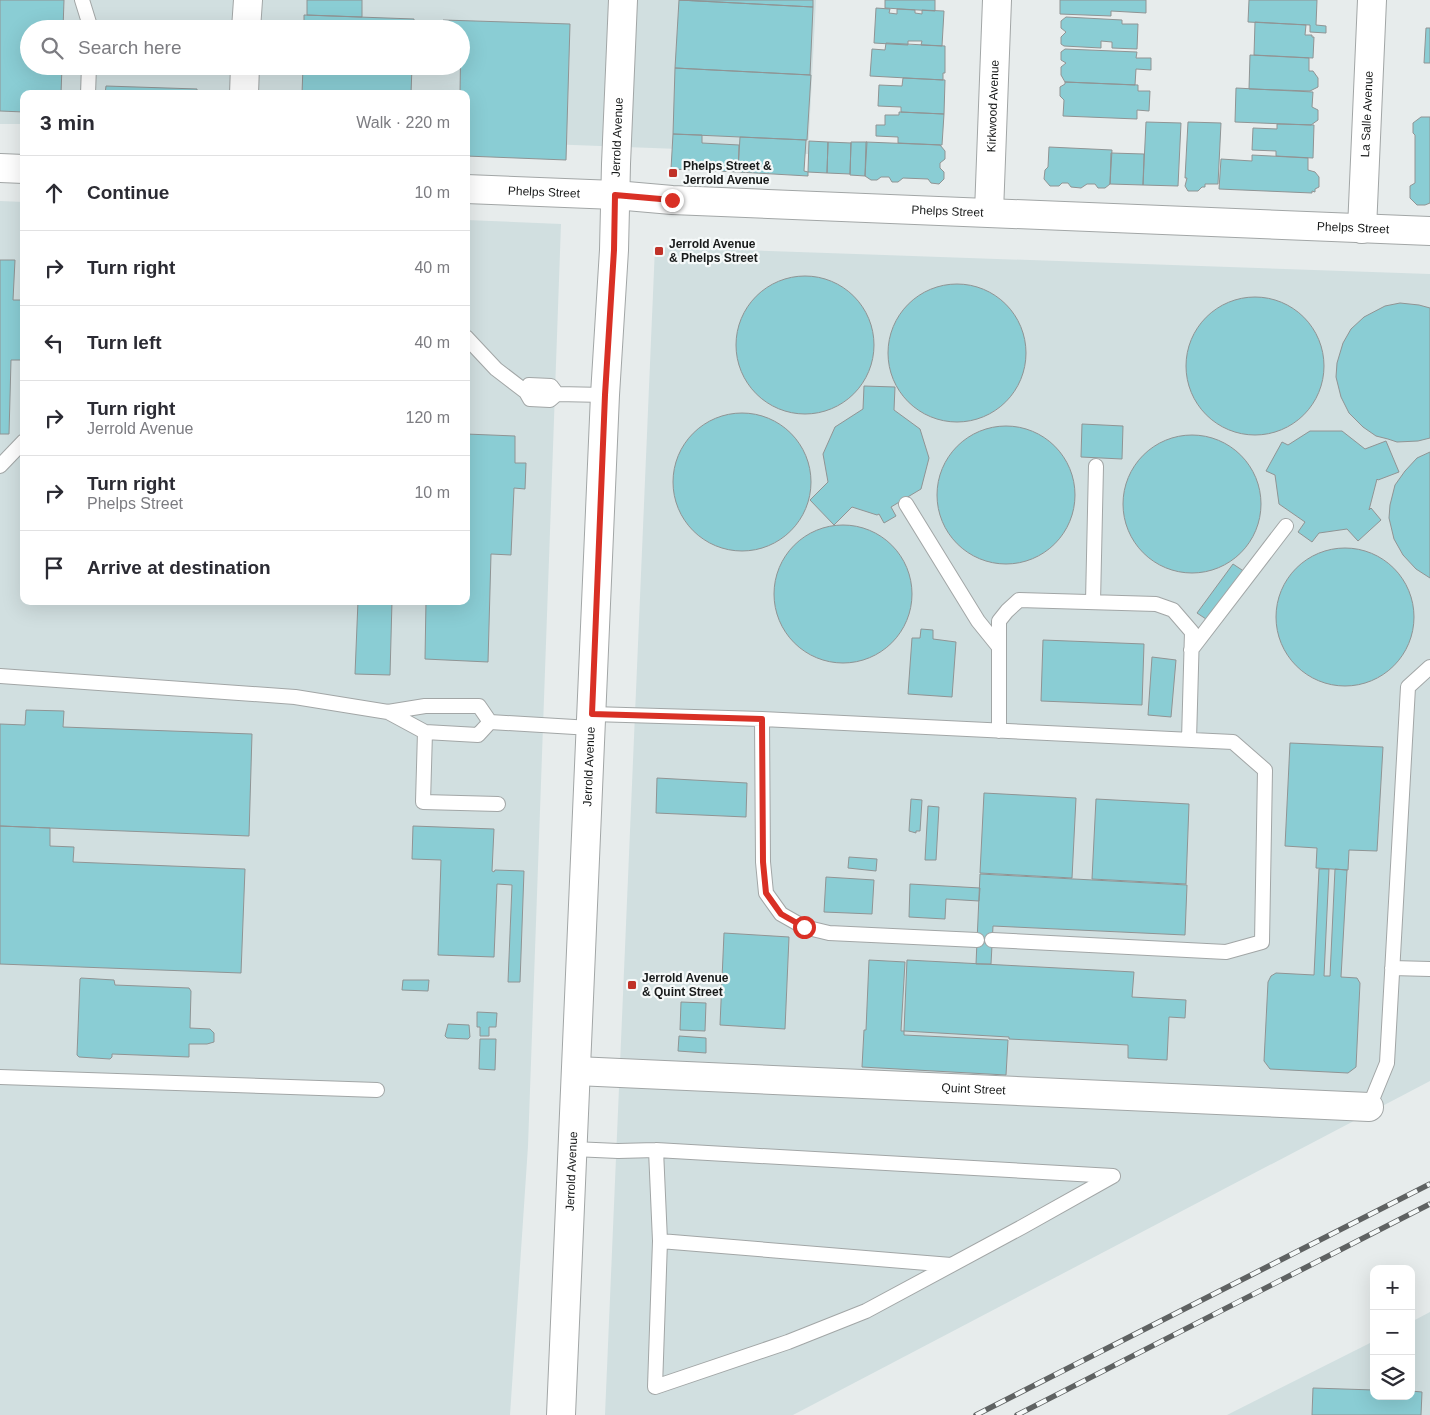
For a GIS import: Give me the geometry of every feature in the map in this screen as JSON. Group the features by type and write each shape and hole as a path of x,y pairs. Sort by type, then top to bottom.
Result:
{"street":[{"path":"247,20 248,0"},
{"name":"Jerrold Avenue","path":"561,1415 605,395 614,250 623,0"},
{"name":"Kirkwood Avenue","path":"989,212 997,0"},
{"name":"La Salle Avenue","path":"1362,229 1372,0"},
{"path":"244,90 245,75"},
{"path":"0,168 20,169"},
{"name":"Phelps Street","path":"470,189 615,195 672,200 1430,231"},
{"name":"Quint Street","path":"576,1071 1369,1107"}],"lane":[{"path":"82,0 88,20"},
{"path":"88,90 89,75"},
{"path":"470,341 496,369 526,392 530,399 550,400 557,394 605,395"},
{"path":"0,466 20,445"},
{"path":"1093,602 1096,466"},
{"path":"906,504 978,621 999,647"},
{"path":"1192,650 1286,526"},
{"path":"999,731 999,622 1019,600 1156,604 1173,610 1192,632 1189,740"},
{"path":"1369,1107 1387,1063 1408,687 1430,667"},
{"path":"0,676 295,697 388,712 425,706 479,706 490,722"},
{"path":"388,712 425,732 478,736 490,722"},
{"path":"762,719 762,843 764,877 766,893 781,914 804,927 829,933 977,940"},
{"path":"490,722 546,727 592,721 762,719 1233,742 1265,770 1262,942 1226,952 992,940"},
{"path":"425,732 423,802 498,804"},
{"path":"1392,968 1430,969"},
{"path":"0,1077 377,1090"},
{"path":"573,1149 656,1150 1113,1176 1022,1227 857,1314 788,1342 655,1387 660,1241 656,1150"},
{"path":"660,1241 951,1265"}],"shaded area":[{"path":"0,0 816,0 808,154 470,141 470,90 20,90 20,124 0,124"},
{"path":"0,201 20,202 20,605 470,605 470,220 561,224 528,1146 510,1415 0,1415"},
{"path":"655,247 1430,274 1430,1081 793,1415 605,1415"},
{"path":"1430,1312 1430,1415 1227,1415 1370,1343 1370,1400 1415,1400 1415,1320"}],"building":[{"path":"0,0 64,0 63,20 20,20 20,75 62,75 61,90 20,90 20,112 0,111"},
{"path":"307,0 362,0 362,17 307,15"},
{"path":"679,0 813,7 810,75 675,68"},
{"path":"679,0 813,0 813,7"},
{"path":"885,0 935,0 935,11 885,8"},
{"path":"1060,0 1146,0 1146,13 1111,11 1111,16 1060,14"},
{"path":"1249,0 1317,0 1316,25 1326,26 1326,33 1310,32 1310,25 1248,22"},
{"path":"876,8 890,9 889,13 897,14 897,9 915,10 915,13 922,14 922,10 944,11 942,46 921,45 922,41 908,41 908,45 874,43"},
{"path":"304,15 414,19 414,20 304,20"},
{"path":"1066,17 1122,20 1122,24 1138,24 1137,49 1112,48 1112,42 1101,41 1101,48 1064,46 1061,44 1061,37 1066,32 1061,28 1061,21"},
{"path":"470,21 570,24 566,160 470,156 470,90 460,90 460,75 470,75"},
{"path":"1255,22 1306,25 1305,35 1312,35 1314,37 1313,58 1254,55"},
{"path":"1426,28 1430,28 1430,63 1424,63"},
{"path":"886,43 945,46 945,73 943,73 943,80 870,76 872,49 885,50"},
{"path":"1065,49 1137,52 1136,58 1151,58 1151,70 1136,69 1135,85 1065,82 1061,75 1061,67 1066,63 1061,60 1061,52"},
{"path":"1250,55 1309,58 1309,71 1313,71 1318,78 1318,87 1310,91 1249,89"},
{"path":"675,68 811,75 807,140 673,134"},
{"path":"303,75 412,75 411,90 302,90"},
{"path":"903,78 945,80 944,114 901,112 901,107 878,106 879,85 902,86"},
{"path":"1065,82 1138,85 1138,91 1150,91 1149,111 1137,110 1137,119 1063,116 1064,100 1060,96 1060,87"},
{"path":"106,86 197,89 197,90 106,90"},
{"path":"1236,88 1313,92 1312,107 1318,110 1318,120 1311,125 1235,122"},
{"path":"899,112 944,114 942,145 898,143 898,137 876,136 876,125 885,125 885,115 899,115"},
{"path":"1421,117 1430,117 1430,203 1417,205 1410,198 1410,186 1415,183 1415,135 1413,133 1413,123"},
{"path":"1146,122 1181,123 1178,186 1143,185"},
{"path":"1188,122 1221,123 1218,184 1205,184 1205,187 1198,191 1188,191 1185,186 1187,178 1185,178"},
{"path":"1277,124 1314,125 1313,158 1276,156 1276,151 1252,150 1253,128 1277,129"},
{"path":"673,134 702,135 702,143 739,145 738,172 671,169"},
{"path":"740,137 806,140 804,171 808,172 808,176 738,172"},
{"path":"809,141 828,142 827,173 808,172"},
{"path":"828,142 851,143 850,174 827,173"},
{"path":"851,142 867,142 865,176 850,175"},
{"path":"866,142 940,145 945,151 945,159 940,163 940,168 944,172 944,179 939,184 931,183 928,179 903,178 898,182 892,182 889,177 881,177 877,180 871,180 865,176"},
{"path":"1049,147 1112,150 1110,184 1105,188 1098,188 1095,184 1087,184 1081,188 1071,187 1068,183 1050,186 1044,179 1045,170 1048,167"},
{"path":"1111,153 1144,154 1143,185 1110,184"},
{"path":"1252,155 1308,158 1308,170 1315,172 1319,177 1319,187 1315,189 1315,192 1312,191 1312,193 1219,189 1221,159 1252,161"},
{"path":"0,260 15,260 13,300 20,300 20,360 11,360 9,434 0,434"},
{"path":"805,276 831,281 854,296 869,319 874,345 869,371 854,394 831,409 805,414 779,409 756,394 741,371 736,345 741,319 756,296 779,281"},
{"path":"957,284 983,289 1006,304 1021,327 1026,353 1021,379 1006,402 983,417 957,422 931,417 908,402 893,379 888,353 893,327 908,304 931,289"},
{"path":"1255,297 1281,302 1304,317 1319,340 1324,366 1319,392 1304,415 1281,430 1255,435 1229,430 1206,415 1191,392 1186,366 1191,340 1206,317 1229,302"},
{"path":"1400,303 1430,308 1430,438 1418,441 1397,442 1376,436 1363,427 1349,413 1341,397 1336,377 1337,363 1343,343 1351,329 1364,317 1385,306"},
{"path":"864,386 895,387 894,410 920,429 929,458 921,489 891,507 896,516 884,523 879,514 852,507 834,525 810,500 828,482 823,454 835,427 863,409"},
{"path":"742,413 768,418 791,433 806,456 811,482 806,508 791,531 768,546 742,551 716,546 693,531 678,508 673,482 678,456 693,433 716,418"},
{"path":"1082,424 1123,426 1122,459 1081,457"},
{"path":"1006,426 1032,431 1055,446 1070,469 1075,495 1070,521 1055,544 1032,559 1006,564 980,559 957,544 942,521 937,495 942,469 957,446 980,431"},
{"path":"1310,431 1342,431 1365,449 1386,441 1399,472 1377,479 1369,510 1371,508 1381,520 1358,541 1347,529 1319,533 1312,542 1298,532 1305,522 1279,504 1275,475 1266,471 1282,442 1288,445"},
{"path":"470,434 515,436 515,463 526,463 525,489 514,488 511,555 491,554 488,662 425,659 426,605 470,605"},
{"path":"1192,435 1218,440 1241,455 1256,478 1261,504 1256,530 1241,553 1218,568 1192,573 1166,568 1143,553 1128,530 1123,504 1128,478 1143,455 1166,440"},
{"path":"1430,452 1430,578 1416,569 1403,555 1394,539 1389,518 1395,485 1417,458"},
{"path":"843,525 869,530 892,545 907,568 912,594 907,620 892,643 869,658 843,663 817,658 794,643 779,620 774,594 779,568 794,545 817,530"},
{"path":"1345,548 1371,553 1394,568 1409,591 1414,617 1409,643 1394,666 1371,681 1345,686 1319,681 1296,666 1281,643 1276,617 1281,591 1296,568 1319,553"},
{"path":"1233,564 1245,572 1209,621 1197,613"},
{"path":"358,605 392,605 390,675 355,674"},
{"path":"921,629 933,630 933,639 956,642 952,697 908,694 912,638 920,638"},
{"path":"1043,640 1144,644 1142,705 1041,701"},
{"path":"1152,657 1176,660 1171,717 1148,715"},
{"path":"26,710 64,711 63,727 252,734 249,836 0,826 0,724 25,725"},
{"path":"1290,743 1383,747 1377,851 1349,850 1348,870 1316,868 1317,848 1285,846"},
{"path":"657,778 747,783 746,817 656,813"},
{"path":"984,793 1076,798 1072,878 980,873"},
{"path":"911,799 922,800 920,831 916,831 916,833 909,831"},
{"path":"1096,799 1189,804 1186,884 1092,879"},
{"path":"928,806 939,807 936,860 925,860"},
{"path":"0,826 50,828 50,846 74,847 73,862 245,869 241,973 0,964"},
{"path":"413,826 494,829 492,871 524,871 520,982 508,982 512,885 497,884 494,957 438,955 441,860 412,859"},
{"path":"849,857 877,859 876,871 848,868"},
{"path":"1319,869 1329,869 1324,976 1330,976 1335,869 1347,870 1341,977 1357,978 1360,983 1356,1067 1348,1073 1270,1069 1264,1061 1268,982 1271,976 1276,973 1314,975"},
{"path":"980,874 1187,885 1185,935 993,926 991,964 976,964"},
{"path":"826,877 874,880 872,914 824,912"},
{"path":"910,884 980,888 979,901 946,899 945,919 909,917"},
{"path":"724,933 789,937 785,1029 720,1025"},
{"path":"869,960 905,962 901,1031 904,1031 904,1035 1008,1040 1006,1075 862,1067 864,1030 866,1030"},
{"path":"907,960 1134,972 1132,997 1186,1000 1185,1018 1169,1017 1167,1060 1128,1058 1128,1045 904,1031"},
{"path":"81,978 114,980 115,985 189,988 191,991 190,1028 210,1029 214,1033 214,1042 189,1044 189,1057 112,1054 110,1059 79,1057 77,1055"},
{"path":"403,980 429,980 428,991 402,990"},
{"path":"681,1002 706,1003 705,1031 680,1030"},
{"path":"477,1012 497,1013 496,1027 489,1027 489,1036 480,1036 480,1027 477,1027"},
{"path":"448,1024 469,1025 470,1037 468,1039 447,1038 445,1036"},
{"path":"679,1036 706,1038 706,1053 678,1051"},
{"path":"480,1039 496,1039 495,1070 479,1069"},
{"path":"1313,1388 1370,1390 1370,1400 1415,1400 1415,1391 1422,1392 1421,1415 1312,1415"}],"railway":[{"path":"976,1415 1430,1184"},
{"path":"1017,1415 1430,1204"}],"place":[{"name":"Phelps Street & Jerrold Avenue","path":"673,173"},
{"name":"Jerrold Avenue & Phelps Street","path":"659,251"},
{"name":"Jerrold Avenue & Quint Street","path":"632,985"}],"route":[{"path":"672,200 615,195 592,714 762,719 763,862 766,893 781,914 804,927"}]}
